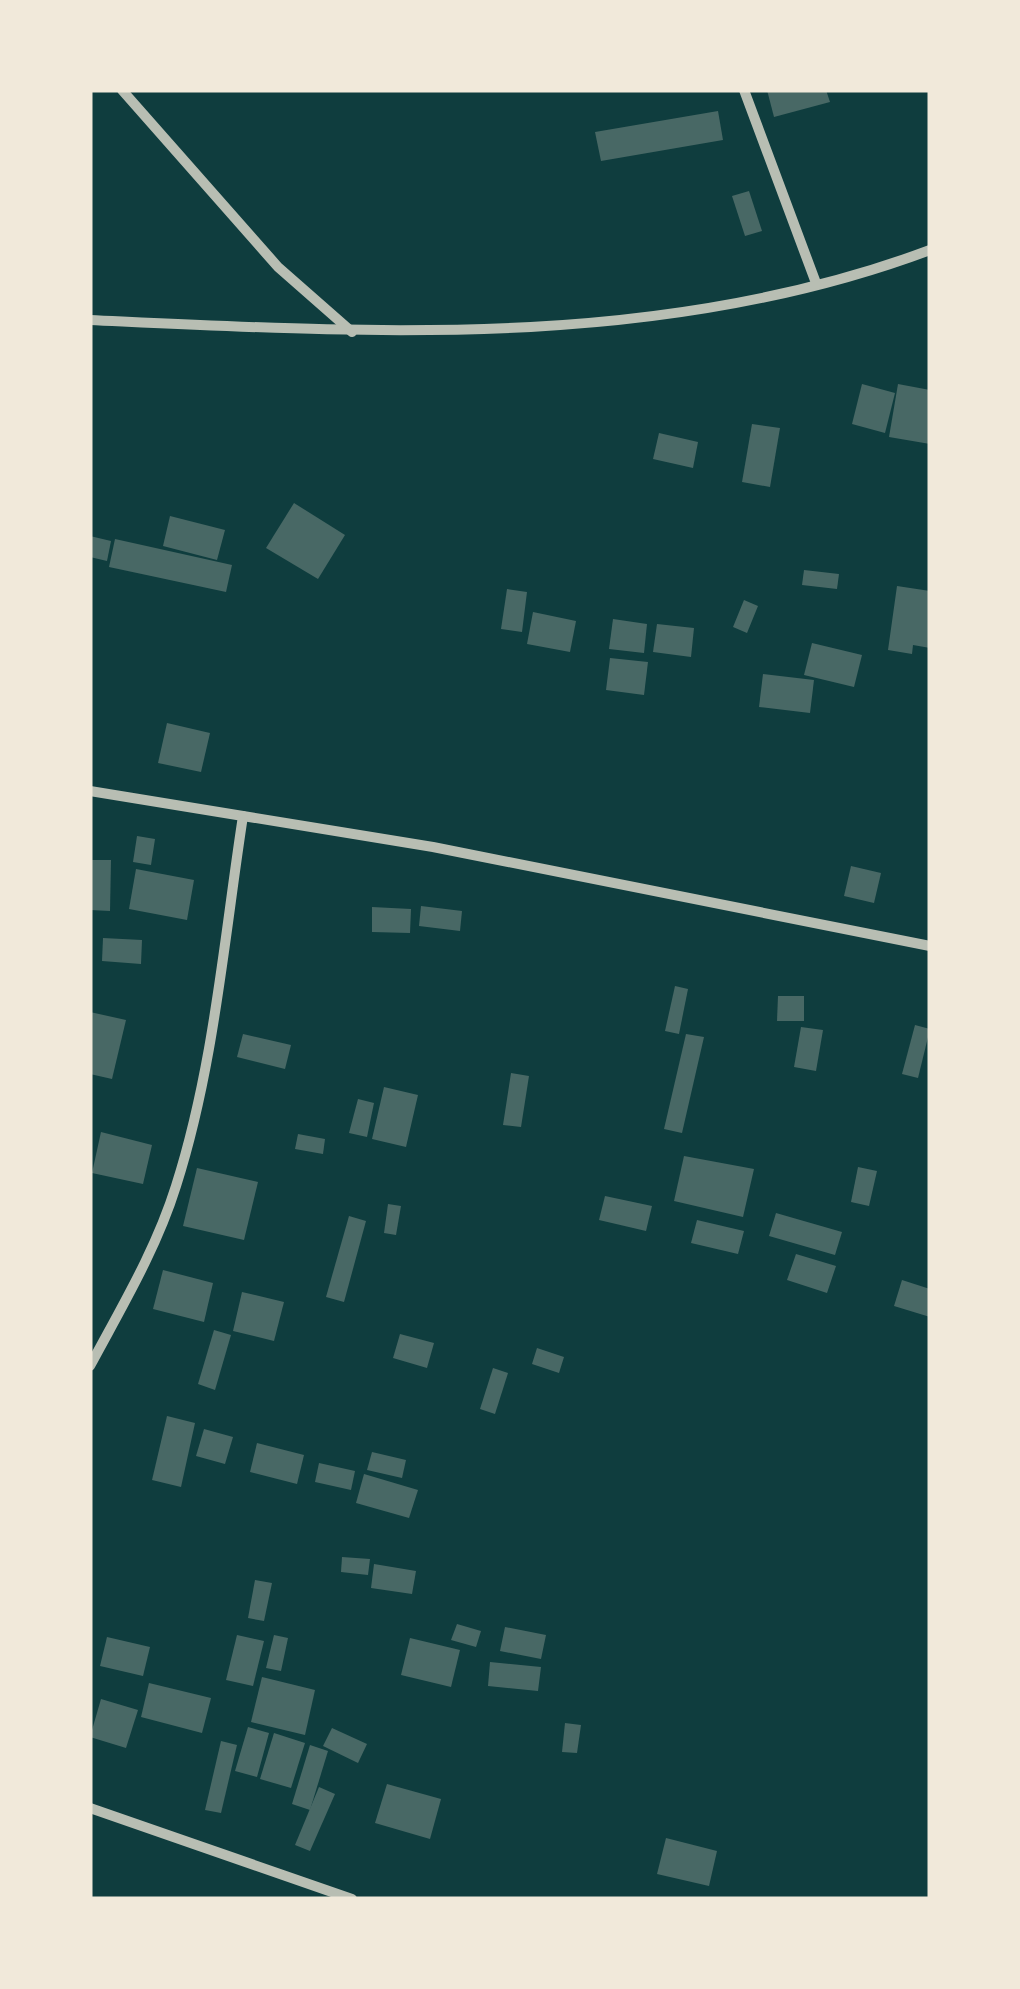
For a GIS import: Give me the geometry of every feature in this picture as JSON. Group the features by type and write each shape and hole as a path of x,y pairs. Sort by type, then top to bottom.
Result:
{"street":[{"path":"122,90 278,267 352,332"},
{"path":"744,90 816,283"},
{"path":"90,320 352,332 549,328 716,309 930,250"},
{"path":"90,791 433,848 930,946"},
{"path":"90,1366 142,1269 176,1188 198,1102 243,816"},
{"path":"90,1808 352,1899"}],"building":[{"path":"767,90 826,90 830,102 774,117"},
{"path":"718,111 723,140 601,161 595,132"},
{"path":"749,191 762,231 745,236 732,196"},
{"path":"862,384 895,393 885,433 852,424"},
{"path":"898,384 930,390 930,444 889,437"},
{"path":"752,424 780,428 770,487 742,482"},
{"path":"659,433 698,442 693,468 653,459"},
{"path":"294,503 345,535 318,579 266,548"},
{"path":"170,516 225,530 217,560 163,546"},
{"path":"90,536 111,541 107,561 90,557"},
{"path":"115,539 232,565 226,592 109,567"},
{"path":"804,570 839,574 837,589 802,585"},
{"path":"897,586 930,591 930,648 913,645 912,654 888,650"},
{"path":"507,589 527,592 522,632 501,629"},
{"path":"744,600 758,606 747,633 733,627"},
{"path":"533,612 576,621 570,652 527,644"},
{"path":"613,619 647,624 644,653 609,649"},
{"path":"657,624 694,628 691,657 653,652"},
{"path":"812,643 862,655 854,687 804,675"},
{"path":"610,658 648,662 644,695 606,690"},
{"path":"763,674 814,680 810,713 759,707"},
{"path":"167,723 210,733 201,772 158,763"},
{"path":"137,836 155,839 151,865 133,862"},
{"path":"90,860 111,860 110,911 90,910"},
{"path":"851,866 881,873 874,903 844,896"},
{"path":"136,869 194,880 187,920 129,909"},
{"path":"421,906 462,911 460,931 419,926"},
{"path":"372,907 411,909 410,933 372,932"},
{"path":"103,938 142,940 141,964 102,961"},
{"path":"675,986 688,989 679,1034 665,1031"},
{"path":"778,996 804,996 804,1021 777,1021"},
{"path":"90,1012 126,1020 112,1079 90,1074"},
{"path":"915,1025 930,1029 918,1078 902,1074"},
{"path":"801,1027 823,1030 816,1071 794,1067"},
{"path":"243,1034 291,1045 285,1069 237,1057"},
{"path":"686,1034 704,1037 682,1133 664,1129"},
{"path":"511,1073 529,1076 521,1127 503,1125"},
{"path":"384,1087 418,1095 406,1147 372,1139"},
{"path":"358,1099 374,1103 367,1137 349,1133"},
{"path":"101,1132 152,1145 143,1184 92,1173"},
{"path":"298,1134 325,1139 323,1154 295,1149"},
{"path":"684,1156 754,1169 743,1217 674,1201"},
{"path":"858,1167 877,1171 869,1206 851,1202"},
{"path":"197,1168 258,1182 244,1240 183,1226"},
{"path":"605,1196 652,1206 646,1231 599,1220"},
{"path":"388,1204 401,1206 396,1235 384,1233"},
{"path":"776,1213 842,1232 835,1255 769,1236"},
{"path":"349,1216 366,1221 344,1302 326,1297"},
{"path":"697,1220 744,1231 738,1254 691,1243"},
{"path":"796,1254 836,1266 827,1293 787,1280"},
{"path":"163,1270 213,1283 204,1322 153,1309"},
{"path":"902,1280 930,1289 930,1317 894,1306"},
{"path":"242,1292 284,1302 274,1341 233,1331"},
{"path":"214,1330 231,1335 215,1390 198,1384"},
{"path":"400,1334 434,1343 427,1368 393,1358"},
{"path":"537,1348 564,1357 559,1373 532,1364"},
{"path":"493,1368 508,1373 495,1414 480,1409"},
{"path":"167,1416 195,1423 181,1487 152,1480"},
{"path":"204,1429 233,1437 225,1464 196,1456"},
{"path":"257,1443 304,1455 297,1484 250,1472"},
{"path":"372,1452 406,1460 402,1478 367,1470"},
{"path":"319,1463 355,1471 351,1490 315,1482"},
{"path":"364,1474 418,1490 409,1518 356,1503"},
{"path":"342,1557 370,1559 368,1575 341,1572"},
{"path":"374,1564 416,1571 412,1594 371,1588"},
{"path":"255,1580 272,1583 264,1621 248,1618"},
{"path":"457,1624 481,1631 476,1647 451,1640"},
{"path":"505,1627 546,1635 541,1659 500,1651"},
{"path":"237,1635 264,1641 253,1686 226,1680"},
{"path":"274,1635 288,1638 281,1671 266,1668"},
{"path":"107,1637 150,1647 143,1676 100,1666"},
{"path":"410,1638 460,1650 451,1687 401,1675"},
{"path":"490,1662 541,1667 538,1691 488,1686"},
{"path":"262,1677 315,1690 305,1735 251,1722"},
{"path":"149,1683 211,1698 202,1733 141,1717"},
{"path":"101,1699 138,1710 126,1748 90,1737"},
{"path":"565,1723 581,1725 577,1753 562,1752"},
{"path":"248,1727 269,1733 257,1777 235,1771"},
{"path":"332,1728 367,1744 358,1763 323,1746"},
{"path":"274,1733 305,1743 291,1788 260,1779"},
{"path":"221,1741 237,1745 221,1813 205,1810"},
{"path":"310,1745 328,1751 310,1810 292,1804"},
{"path":"387,1784 441,1799 430,1839 375,1823"},
{"path":"319,1787 335,1794 310,1851 295,1845"},
{"path":"666,1838 717,1851 709,1886 657,1874"}]}
